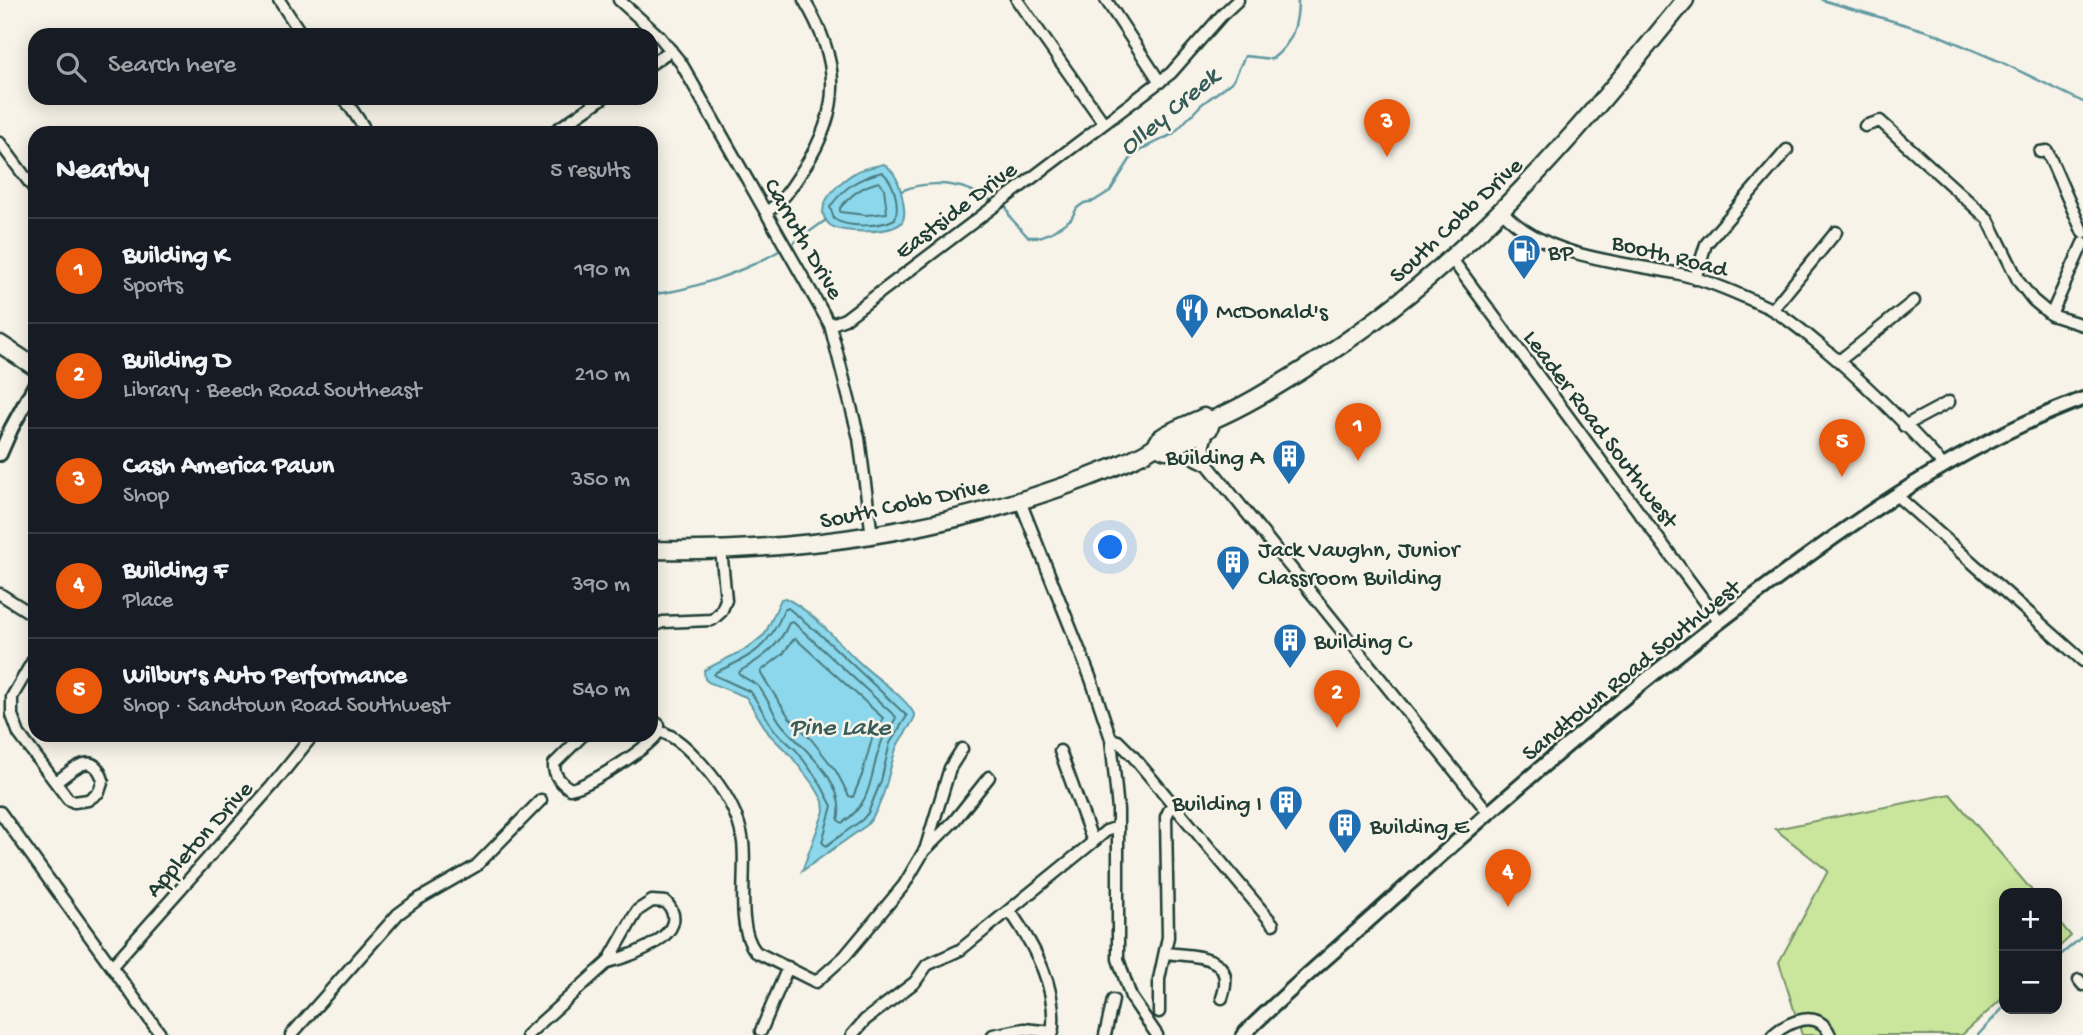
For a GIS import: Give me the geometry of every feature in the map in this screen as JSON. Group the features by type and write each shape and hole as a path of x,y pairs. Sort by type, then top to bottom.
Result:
{"main road":[{"name":"South Cobb Drive","path":"658,550 793,547 872,536 935,523 1020,501 1115,467 1161,448 1161,438 1204,417 1211,425 1343,344 1451,258 1502,211 1558,153 1685,0"},
{"path":"0,344 28,362"}],"street":[{"path":"279,0 297,28"},
{"name":"Carruth Drive","path":"619,0 651,28"},
{"path":"766,212 782,201 815,152 831,106 834,85 831,59 822,34 804,0"},
{"path":"1017,0 1103,122"},
{"path":"1106,0 1160,82"},
{"name":"Eastside Drive","path":"830,325 845,319 1103,122 1160,82 1181,63 1204,34 1238,0"},
{"name":"Carruth Drive","path":"658,36 691,78 830,325 859,438 872,536"},
{"path":"658,59 671,50"},
{"path":"349,105 363,126"},
{"path":"562,126 593,105"},
{"path":"1864,126 1880,121 1988,219 2019,282 2033,300 2051,315 2083,325"},
{"path":"0,143 28,181"},
{"path":"1695,279 1706,244 1787,150"},
{"path":"2040,152 2046,151 2083,233"},
{"name":"Booth Road","path":"1502,211 1525,233 1575,253 1695,279 1733,292 1772,310 1803,331 1854,373 1943,465"},
{"path":"1772,310 1836,232"},
{"path":"2051,315 2083,243"},
{"name":"Leader Road Southwest","path":"1451,258 1720,622"},
{"path":"1839,361 1914,301"},
{"path":"0,454 10,429 28,397"},
{"name":"Sandtown Road Southwest","path":"1243,1034 1579,733 1720,622 1817,549 1943,465 2034,418 2083,399"},
{"path":"1904,426 1949,402"},
{"path":"1208,465 1204,444 1211,425"},
{"path":"1161,448 1190,456 1208,465 1488,812"},
{"path":"1896,495 2083,661"},
{"path":"1020,501 1095,689 1111,739 1118,827 1118,959 1131,998 1157,1034"},
{"path":"658,624 712,620 720,612 726,600 721,550"},
{"path":"0,594 28,612"},
{"path":"28,668 12,697 12,715 19,734 68,799 81,803 99,792 103,780 97,767 82,763 56,782"},
{"path":"658,725 659,730 669,734 694,755 718,782 729,801 743,840 744,929 751,946 756,952 816,982 845,956 904,885 924,851 950,768 962,750"},
{"path":"1111,739 1118,741 1132,755 1273,924"},
{"name":"Appleton Drive","path":"112,966 272,786 307,742"},
{"path":"576,742 554,764 553,770 570,789 583,785 631,757 650,742"},
{"path":"1060,751 1093,842"},
{"path":"924,851 954,821 989,777"},
{"path":"292,1035 398,914 476,866 541,800"},
{"path":"1159,1012 1158,979 1166,953 1166,817 1172,804"},
{"path":"0,812 161,1035"},
{"path":"852,1035 865,1020 915,982 928,965 960,950 1106,831 1118,827"},
{"path":"527,1035 608,962 618,941 639,910 652,901 666,902 674,919 668,932 640,951 608,962"},
{"path":"993,1035 1024,1029 1053,1034 1050,989 1032,947 1010,911"},
{"path":"1166,953 1206,959 1221,966 1227,978 1222,998"},
{"path":"761,1031 788,967"},
{"path":"1105,1035 1113,1000"},
{"path":"1773,1035 1797,1021 1811,1019 1826,1027 1830,1035"}],"green space":[{"path":"1950,794 2030,888 1999,888 1999,1002 1962,1035 1802,1035 1779,962 1828,871 1775,829"},
{"path":"2062,925 2071,936 2062,944"}],"water":[{"path":"884,164 892,171 899,185 904,209 902,222 878,231 844,230 830,225 823,210 830,194 858,171"},
{"name":"Pine Lake","path":"785,598 815,619 898,695 915,716 898,745 882,798 873,817 867,825 802,871 824,811 823,801 791,756 769,734 746,697 708,682 704,670 748,648 765,634 781,599"}],"waterway":[{"name":"Olley Creek","path":"1006,206 1010,217 1028,237 1039,237 1052,232 1071,219 1077,208 1110,191 1131,158 1144,148 1173,134 1202,104 1233,81 1245,56 1272,59 1279,53 1292,33 1297,18 1298,0"},
{"name":"Olley Creek","path":"1822,0 1933,33 2083,102"},
{"name":"Olley Creek","path":"901,191 918,186 944,184 962,187 991,200"},
{"name":"Olley Creek","path":"792,244 826,220"},
{"name":"Olley Creek","path":"658,293 717,279 779,251"},
{"path":"2062,954 2083,936"},
{"path":"1978,1035 1999,1012"}],"place":[{"name":"Cash America Pawn","path":"1387,157"},
{"name":"BP","path":"1524,281"},
{"name":"McDonald's","path":"1192,340"},
{"name":"Building K","path":"1358,461"},
{"name":"Wilbur's Auto Performance","path":"1842,477"},
{"name":"Building A","path":"1289,486"},
{"name":"Jack Vaughn, Junior Classroom Building","path":"1233,592"},
{"name":"Building C","path":"1290,670"},
{"name":"Building D","path":"1337,728"},
{"name":"Building I","path":"1286,832"},
{"name":"Building E","path":"1345,855"},
{"name":"Building F","path":"1508,907"}]}
